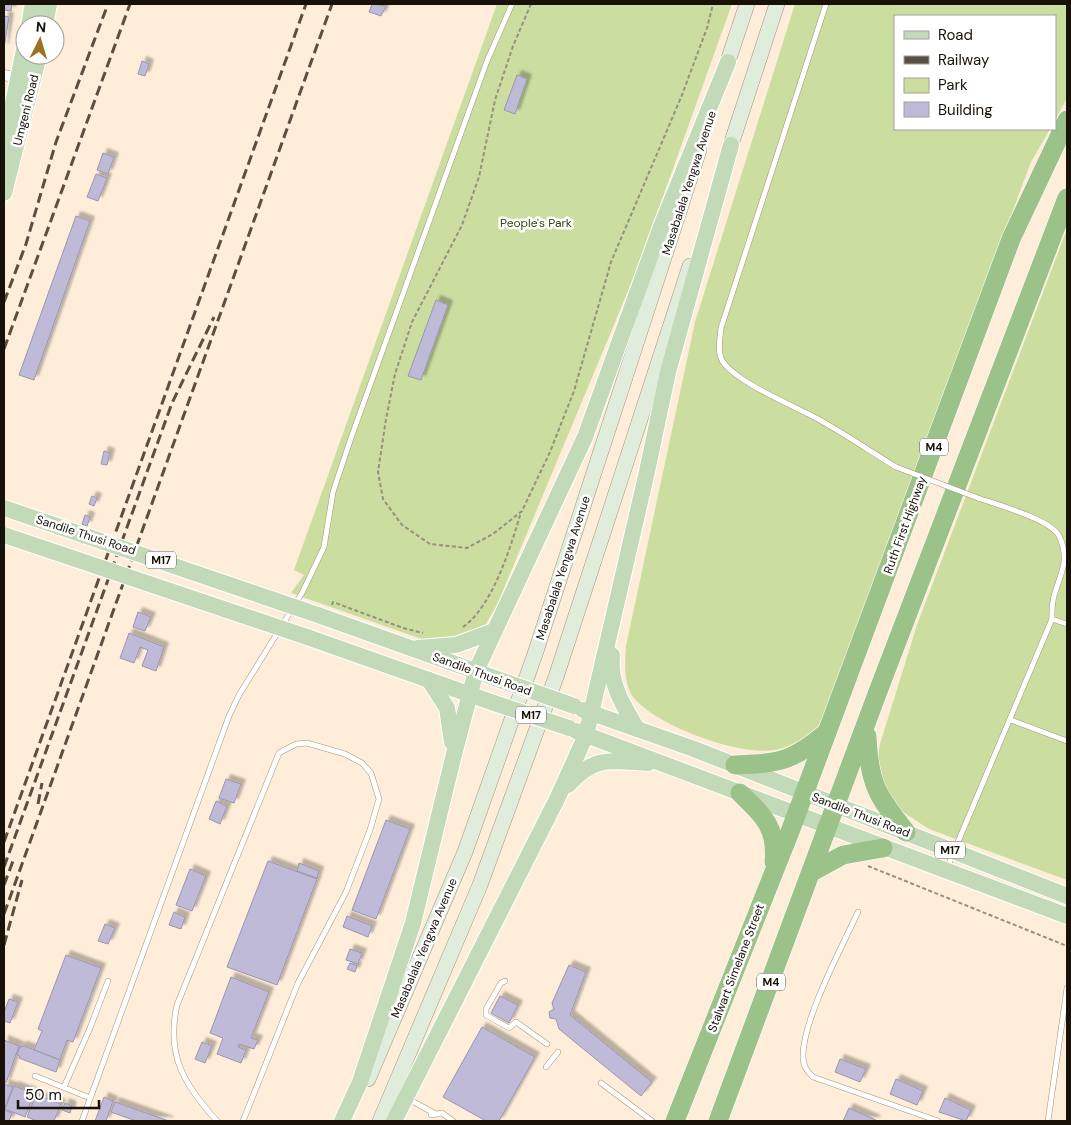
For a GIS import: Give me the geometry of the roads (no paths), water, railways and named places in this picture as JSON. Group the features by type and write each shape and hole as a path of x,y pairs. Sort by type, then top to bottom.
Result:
{"highway":[{"name":"Ruth First Highway","path":"805,793 1012,239 1067,120"},
{"name":"M4","path":"718,1121 829,828 866,724 1067,198"},
{"path":"866,724 868,762 873,784 880,799 906,832"},
{"path":"735,765 785,760 797,756 828,730"},
{"path":"740,792 769,824 774,835 773,875"},
{"name":"M4","path":"796,815 805,793"},
{"name":"Stalwart Simelane Street","path":"675,1121 796,815"},
{"path":"812,872 843,855 882,848"}],"main road":[{"name":"Masabalala Yengwa Avenue","path":"349,1121 468,843 535,654 747,4"},
{"path":"380,1121 480,885 546,704 777,4"},
{"path":"342,1121 360,1082 413,923 476,671 585,437 662,224 728,62"},
{"name":"Umgeni Road","path":"4,148 21,65"},
{"name":"Umgeni Road","path":"4,193 19,78 30,65"},
{"path":"394,1121 558,797 586,734 668,372 731,145"},
{"name":"Sandile Thusi Road","path":"4,508 574,706 735,765 1065,895"},
{"name":"Sandile Thusi Road","path":"4,535 307,637 586,734 1066,917"},
{"path":"620,590 612,674 615,688 637,729"},
{"path":"410,648 456,645 494,631"},
{"path":"429,680 444,702 450,717 452,762"},
{"path":"558,797 581,771 597,763 616,761 665,764"}],"lane":[{"path":"82,1121 229,716 239,695 302,593 324,547 334,492 350,438 487,61 512,4"},
{"path":"826,4 720,328 719,350 722,360 729,368 753,384 828,424 896,467 1044,523 1058,534 1064,547 1064,561 1051,600 1052,618 1011,720 946,871"},
{"path":"1052,618 1067,624"},
{"path":"1011,720 1067,741"},
{"path":"217,1121 197,1100 182,1075 173,1042 177,1005 278,753 296,744 307,744 345,754 362,763 371,773 379,799 370,830 346,892 298,983 243,1121"},
{"path":"858,912 809,1026 803,1058 806,1071 813,1077 938,1121"},
{"path":"64,1087 108,981"},
{"path":"505,981 501,983 486,1009 486,1016 509,1028 516,1022 546,1044"},
{"path":"1048,1121 1067,988"},
{"path":"546,1067 558,1052"},
{"path":"35,1076 90,1098"},
{"path":"601,1083 652,1121"},
{"path":"406,1097 432,1114 446,1114 452,1121"}],"railway":[{"path":"4,302 26,244 56,142 108,4"},
{"path":"4,349 130,4"},
{"path":"4,842 306,4"},
{"path":"4,914 332,4"},
{"path":"4,867 172,403 214,317"},
{"path":"38,804 42,783"},
{"path":"4,885 13,861"},
{"path":"4,945 22,880"}],"park label":[{"name":"People's Park","path":"536,223"}]}
